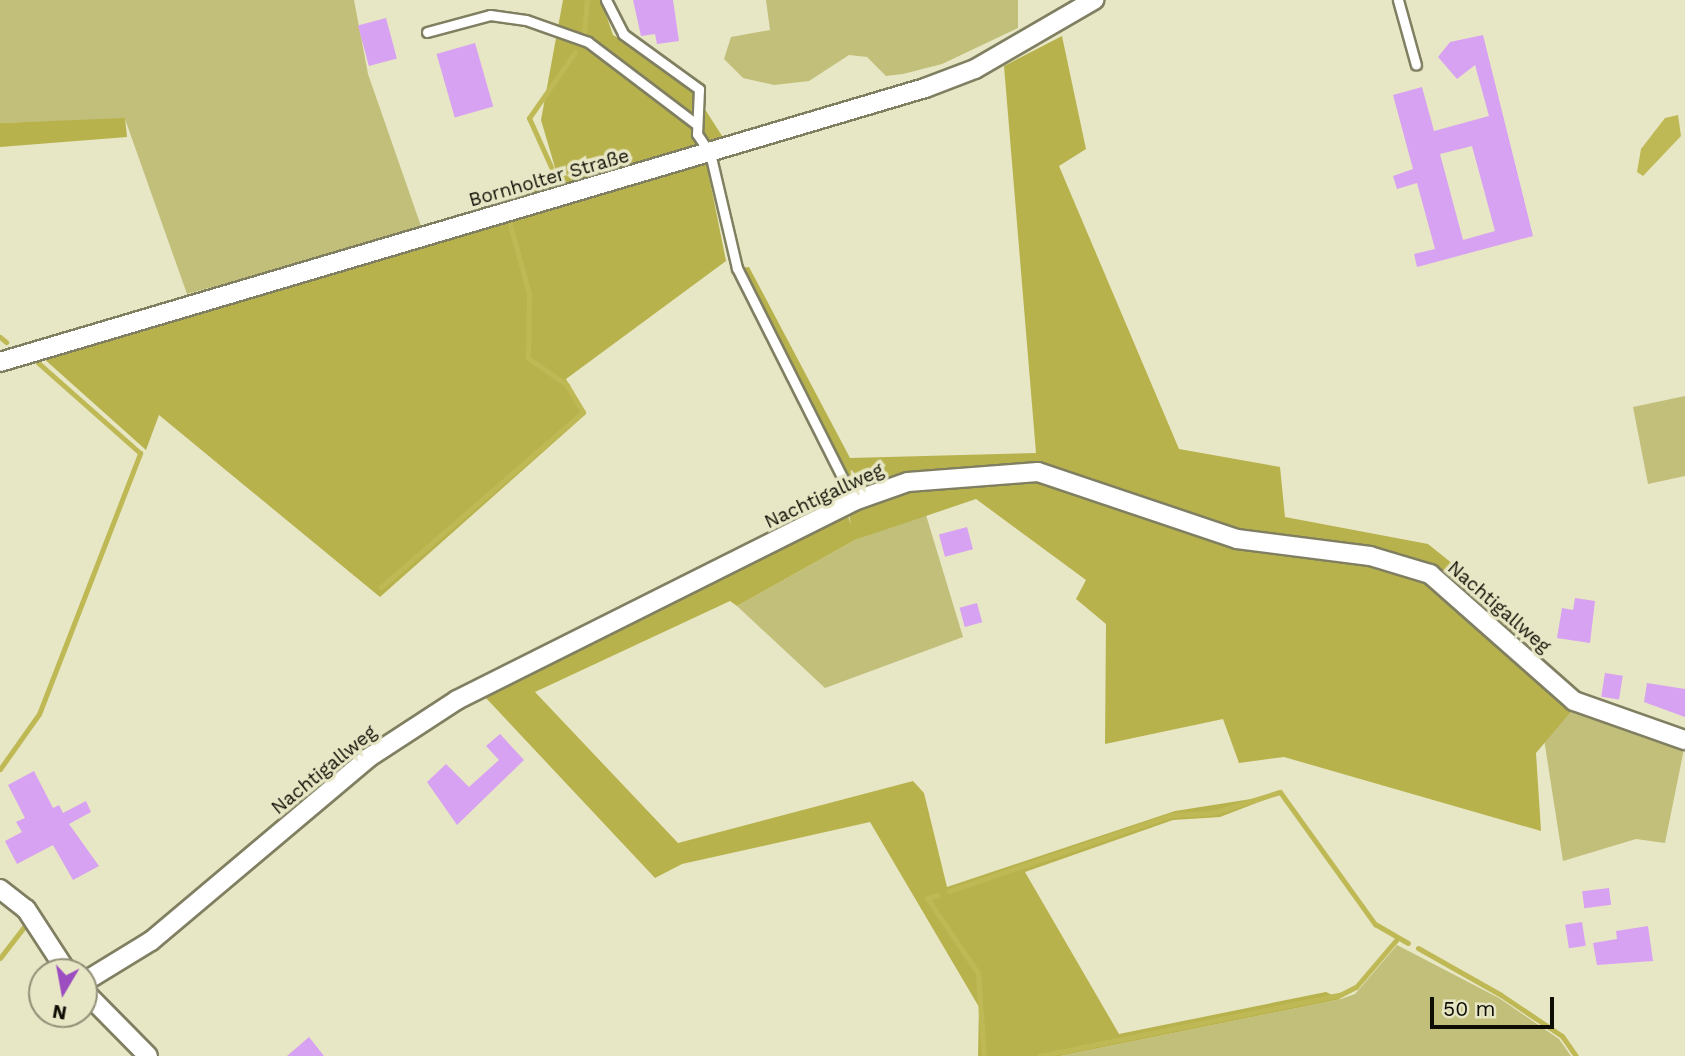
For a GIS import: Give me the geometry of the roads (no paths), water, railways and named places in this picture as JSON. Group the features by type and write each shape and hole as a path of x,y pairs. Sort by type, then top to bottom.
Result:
{"street":[{"name":"Bornholter Straße","path":"0,362 710,153 975,69 1094,0"},
{"name":"Nachtigallweg","path":"98,973 151,941 368,758 457,700 854,501 908,482 1038,472 1237,539 1370,556 1430,575 1574,701 1685,740"},
{"path":"0,889 26,909 58,958"},
{"path":"98,1005 148,1056"}],"lane":[{"path":"606,0 623,34 695,81 696,124 710,153 737,268 854,501"},
{"path":"1398,0 1416,65"},
{"path":"427,32 490,15 526,20 588,42 696,124"}],"waterway":[{"path":"584,33 587,0"},
{"path":"503,201 557,180 529,118 575,52"},
{"path":"381,587 583,412 567,385 528,358 529,294 510,224"},
{"path":"0,337 6,342"},
{"path":"0,769 39,714 140,453 37,362"},
{"path":"949,891 1172,815 1212,813 1280,792 1375,924 1408,943"},
{"path":"938,895 927,898 978,973 984,1056"},
{"path":"0,958 27,923"},
{"path":"1039,1056 1340,995 1356,987 1397,939"},
{"path":"1418,948 1501,995 1562,1036 1576,1056"}]}
